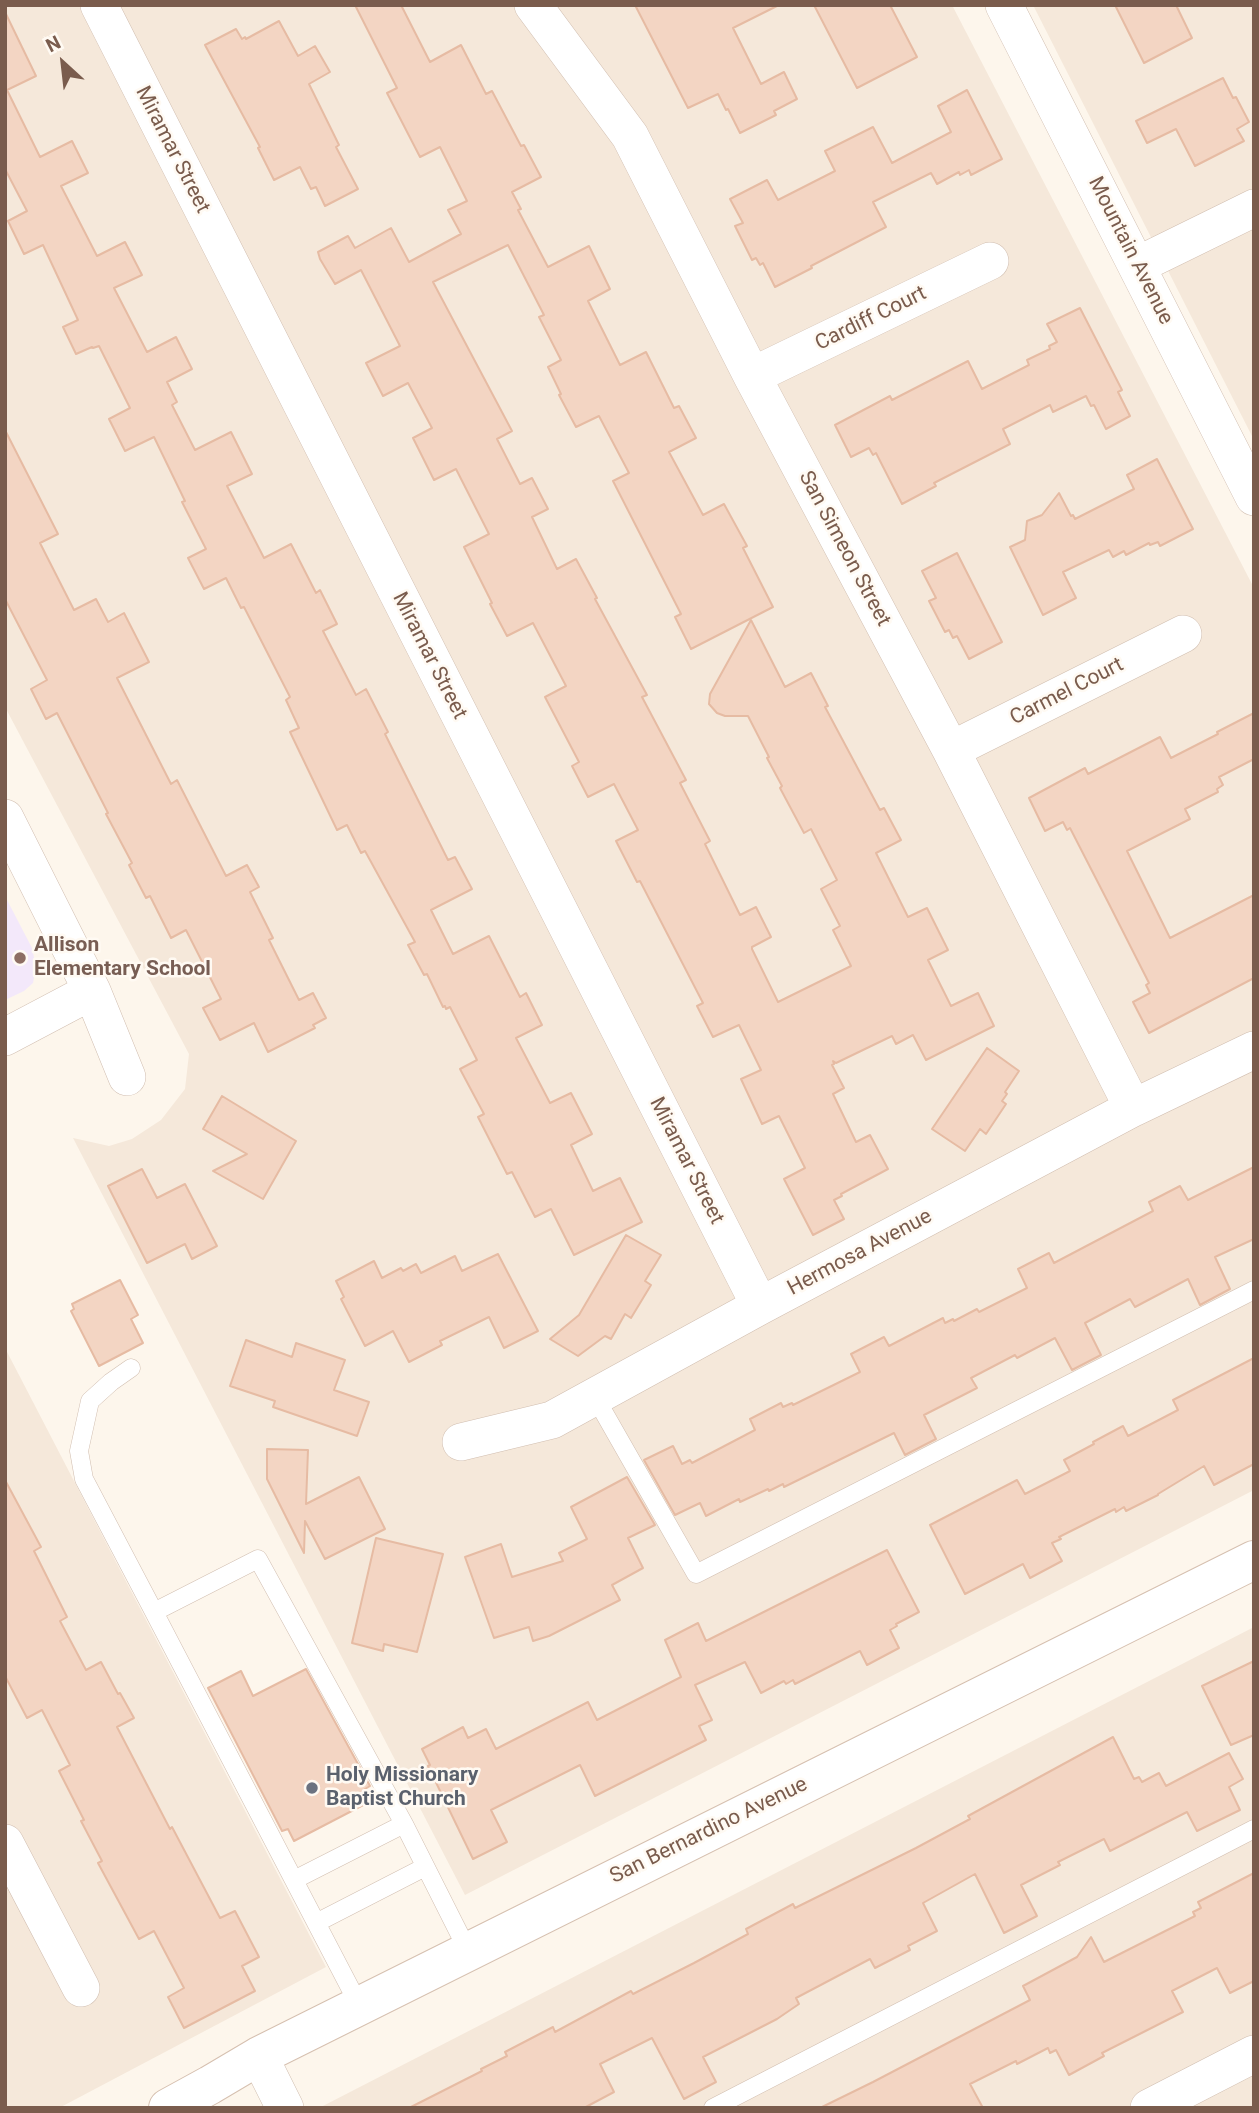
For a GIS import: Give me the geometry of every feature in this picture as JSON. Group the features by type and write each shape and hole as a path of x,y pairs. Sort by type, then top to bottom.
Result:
{"main road":[{"name":"San Bernardino Avenue","path":"167,2108 259,2056 359,2005 1254,1560"}],"street":[{"name":"Miramar Street","path":"99,5 760,1306"},
{"name":"San Simeon Street","path":"533,5 630,136 752,376 951,750 1133,1108"},
{"name":"Mountain Avenue","path":"1004,5 1254,497"},
{"path":"1138,265 1254,208"},
{"name":"Cardiff Court","path":"752,376 990,261"},
{"name":"Carmel Court","path":"951,750 1183,634"},
{"path":"5,818 92,991 127,1077"},
{"path":"9,1028 92,991"},
{"name":"Hermosa Avenue","path":"461,1442 552,1420 1133,1108 1254,1051"},
{"path":"5,1843 81,1988"},
{"path":"1158,2106 1254,2054"},
{"path":"259,2056 285,2108"}],"lane":[{"path":"595,1397 696,1574 1254,1290"},
{"path":"131,1368 111,1381 90,1401 79,1451 84,1479 359,2005"},
{"path":"154,1612 258,1559 404,1824 468,1951"},
{"path":"293,1880 404,1824"},
{"path":"713,2108 1254,1829"},
{"path":"316,1923 425,1867"}],"shaded area":[{"path":"5,5 952,5 1254,588 1254,1490 465,1895 73,1138 109,1146 132,1139 161,1120 185,1089 189,1054 5,707"},
{"path":"1033,5 1254,5 1254,440"},
{"name":"Allison Elementary School","path":"5,896 32,948 36,967 33,983 24,991 5,1000"},
{"path":"5,1348 326,1967 59,2108 5,2108"},
{"path":"1254,1627 1254,2108 319,2108"}],"building":[{"path":"355,5 401,5 430,62 461,45 486,94 492,91 541,177 512,192 521,209 518,210 548,267 589,246 610,289 588,301 620,365 646,352 674,408 679,406 696,438 669,452 703,515 724,504 747,546 743,548 773,607 691,649 675,617 681,614 613,481 629,473 599,416 576,427 559,395 561,394 548,367 561,360 539,317 544,315 508,245 433,282 512,431 497,439 520,484 532,478 548,509 532,517 557,569 576,559 647,695 642,697 686,780 680,783 710,841 705,844 740,915 756,907 771,937 752,949 778,1002 851,966 833,930 840,926 821,889 837,880 811,829 804,833 780,788 782,786 748,716 725,716 717,713 709,704 710,694 751,620 785,687 811,673 828,706 825,707 880,810 884,808 901,840 876,853 908,917 927,908 948,950 928,960 951,1006 978,993 994,1026 926,1060 913,1035 896,1044 892,1036 836,1063 833,1061 832,1065 844,1088 833,1094 856,1142 870,1135 888,1169 834,1200 844,1219 813,1235 784,1179 805,1168 779,1116 762,1124 741,1079 761,1070 739,1025 713,1037 697,1006 703,1003 640,881 637,882 616,841 638,830 614,784 588,797 572,766 579,762 545,697 566,686 533,623 507,636 490,604 492,603 464,547 489,534 456,469 434,480 413,438 432,428 408,383 383,396 366,363 400,346 361,270 335,284 320,259 318,252 348,236 355,248 391,228 409,262 461,234 448,210 467,201 440,147 420,157 387,93 397,88"},
{"path":"635,5 779,5 733,28 761,84 784,72 797,99 774,111 776,115 740,133 718,94 688,108"},
{"path":"814,5 890,5 917,57 857,88"},
{"path":"1115,5 1176,5 1192,38 1144,63"},
{"path":"5,12 36,76 7,90 40,157 72,141 88,173 61,186 97,256 125,242 142,275 114,288 147,352 176,337 192,369 167,382 177,402 172,405 195,450 231,432 252,474 227,486 264,558 291,544 316,593 320,590 337,624 323,631 356,695 366,689 388,732 385,734 448,860 455,857 472,889 431,910 453,954 489,936 520,997 526,993 542,1025 516,1038 550,1103 571,1093 592,1134 571,1145 593,1191 620,1178 642,1222 574,1255 551,1209 535,1217 512,1172 507,1174 478,1117 484,1114 460,1069 477,1060 450,1007 443,1007 427,974 424,975 408,945 415,942 365,851 361,853 347,825 337,830 290,732 299,728 286,700 290,697 244,607 241,608 226,578 204,589 188,558 206,549 154,437 125,451 109,419 130,408 99,346 76,354 63,327 78,320 43,245 24,254 8,221 27,211 5,169"},
{"path":"279,21 298,56 315,46 330,72 309,84 339,145 336,147 358,189 325,206 316,187 311,189 300,167 274,180 258,148 260,147 205,45 236,29 242,39 246,39"},
{"path":"1223,78 1249,122 1237,129 1244,141 1195,166 1176,129 1147,143 1136,121"},
{"path":"967,90 1002,159 971,175 969,170 960,175 959,172 937,184 931,173 873,202 886,227 775,287 763,263 760,265 756,258 752,260 735,226 743,223 730,199 767,180 778,200 835,171 825,151 873,127 892,163 951,132 938,106"},
{"path":"1080,308 1122,390 1118,392 1130,416 1106,429 1094,405 1091,406 1086,396 1053,412 1050,405 1003,429 1010,444 934,483 936,486 902,504 876,453 873,455 869,448 851,457 835,425 890,396 892,400 968,361 982,389 1029,365 1027,360 1050,349 1049,346 1057,342 1047,324"},
{"path":"5,430 58,534 40,543 74,610 96,599 108,622 124,613 149,662 117,678 171,784 177,780 226,876 247,865 259,887 250,892 273,938 269,940 299,1000 313,993 326,1018 313,1025 315,1028 268,1052 254,1023 220,1040 203,1008 221,999 186,930 171,938 150,896 146,898 129,865 132,863 57,713 46,719 31,689 47,680 5,599"},
{"path":"1157,459 1193,529 1160,546 1158,542 1149,543 1126,555 1124,551 1113,557 1109,550 1063,572 1076,598 1043,615 1010,547 1025,540 1027,521 1042,515 1059,493 1075,519 1134,489 1127,475"},
{"path":"957,553 1002,642 969,659 957,636 953,638 949,630 945,632 929,601 936,598 922,571"},
{"path":"1254,713 1254,759 1219,777 1223,785 1217,789 1218,792 1185,809 1190,819 1127,851 1170,938 1254,895 1254,978 1149,1033 1133,1002 1150,993 1146,985 1149,983 1108,902 1070,828 1067,830 1063,822 1045,831 1029,798 1085,768 1088,774 1160,737 1171,758"},
{"path":"987,1048 1019,1071 1005,1092 1007,1094 1002,1101 1006,1104 986,1134 980,1129 965,1151 932,1129"},
{"path":"222,1096 296,1141 263,1199 213,1171 247,1154 203,1129"},
{"path":"1254,1167 1254,1239 1215,1257 1230,1289 1200,1305 1188,1279 1135,1307 1130,1299 1085,1323 1101,1355 1072,1370 1055,1338 1017,1358 1015,1355 971,1378 977,1388 924,1415 936,1439 905,1455 894,1433 784,1487 783,1484 769,1491 768,1489 740,1502 739,1499 706,1516 700,1503 675,1515 644,1460 673,1446 682,1464 690,1460 692,1463 755,1430 750,1419 781,1403 783,1407 792,1403 793,1405 860,1372 851,1354 884,1337 889,1346 943,1318 945,1323 977,1309 979,1312 1027,1288 1018,1269 1049,1253 1054,1263 1153,1211 1149,1202 1180,1186 1188,1200"},
{"path":"142,1169 157,1198 185,1184 217,1246 192,1259 185,1244 147,1263 108,1186"},
{"path":"626,1235 661,1255 645,1281 651,1285 631,1318 625,1314 611,1339 605,1336 578,1356 550,1339 579,1315"},
{"path":"498,1254 538,1331 504,1348 489,1317 440,1341 442,1345 409,1362 393,1331 365,1346 341,1299 344,1297 336,1281 374,1261 382,1278 416,1264 421,1273 455,1256 462,1271"},
{"path":"120,1280 138,1315 131,1319 143,1343 99,1366 71,1311 74,1309 72,1304"},
{"path":"246,1340 292,1357 296,1343 345,1360 334,1390 369,1402 357,1436 273,1407 275,1401 230,1386"},
{"path":"1254,1358 1254,1464 1214,1485 1204,1466 1158,1495 1126,1511 1124,1507 1116,1512 1115,1509 1059,1537 1061,1539 1052,1543 1062,1561 1030,1578 1023,1564 965,1594 930,1525 1017,1480 1025,1494 1070,1471 1064,1460 1094,1444 1093,1442 1123,1426 1128,1436 1178,1410 1173,1400"},
{"path":"267,1449 308,1450 306,1504 359,1477 385,1529 325,1559 305,1521 304,1553 267,1479"},
{"path":"627,1477 655,1525 628,1538 643,1568 612,1585 620,1600 549,1636 533,1641 529,1627 494,1638 465,1557 501,1544 512,1577 563,1561 559,1553 587,1539 571,1507"},
{"path":"5,1480 41,1547 34,1551 67,1617 60,1621 86,1670 101,1662 134,1718 117,1727 170,1829 172,1827 220,1918 235,1911 259,1957 242,1966 255,1991 184,2028 168,1997 184,1988 154,1931 139,1939 98,1863 102,1861 59,1771 70,1765 42,1710 27,1718 5,1676"},
{"path":"376,1538 443,1554 417,1652 384,1644 383,1651 352,1643"},
{"path":"887,1550 919,1612 890,1630 899,1648 867,1665 860,1651 795,1684 793,1680 786,1684 784,1681 761,1693 745,1662 695,1685 712,1720 699,1726 706,1740 595,1796 580,1765 491,1810 507,1842 473,1859 422,1749 463,1727 468,1738 486,1729 496,1749 588,1702 597,1720 681,1677 665,1640 698,1623 706,1641"},
{"path":"1254,1661 1254,1735 1231,1745 1202,1686"},
{"path":"306,1669 370,1786 365,1789 371,1801 294,1841 288,1829 282,1831 208,1688 241,1671 253,1696"},
{"path":"1113,1737 1134,1779 1139,1777 1142,1782 1159,1773 1166,1786 1229,1753 1243,1779 1229,1787 1240,1810 1197,1831 1187,1812 1110,1851 1104,1839 1058,1862 1060,1865 1021,1885 1037,1916 1004,1933 975,1874 923,1903 937,1931 908,1946 910,1950 875,1968 870,1959 796,1998 799,2004 777,2019 703,2057 716,2082 684,2099 652,2038 600,2064 614,2092 584,2108 409,2108 482,2071 481,2069 507,2056 505,2052 553,2027 555,2032 631,1991 633,1994 748,1934 746,1929 793,1904 795,1908 916,1848 970,1819 968,1816"},
{"path":"1254,1873 1254,1981 1230,1993 1217,1968 1172,1991 1183,2012 1102,2053 1104,2056 1069,2075 1056,2050 1050,2053 1048,2048 1017,2064 1016,2061 970,2084 983,2108 820,2108 1030,2000 1023,1986 1077,1957 1091,1937 1104,1962 1195,1916 1193,1912 1201,1908 1198,1902"}],"place":[{"name":"Allison Elementary School","path":"20,958"},
{"name":"Holy Missionary Baptist Church","path":"312,1788"}]}
